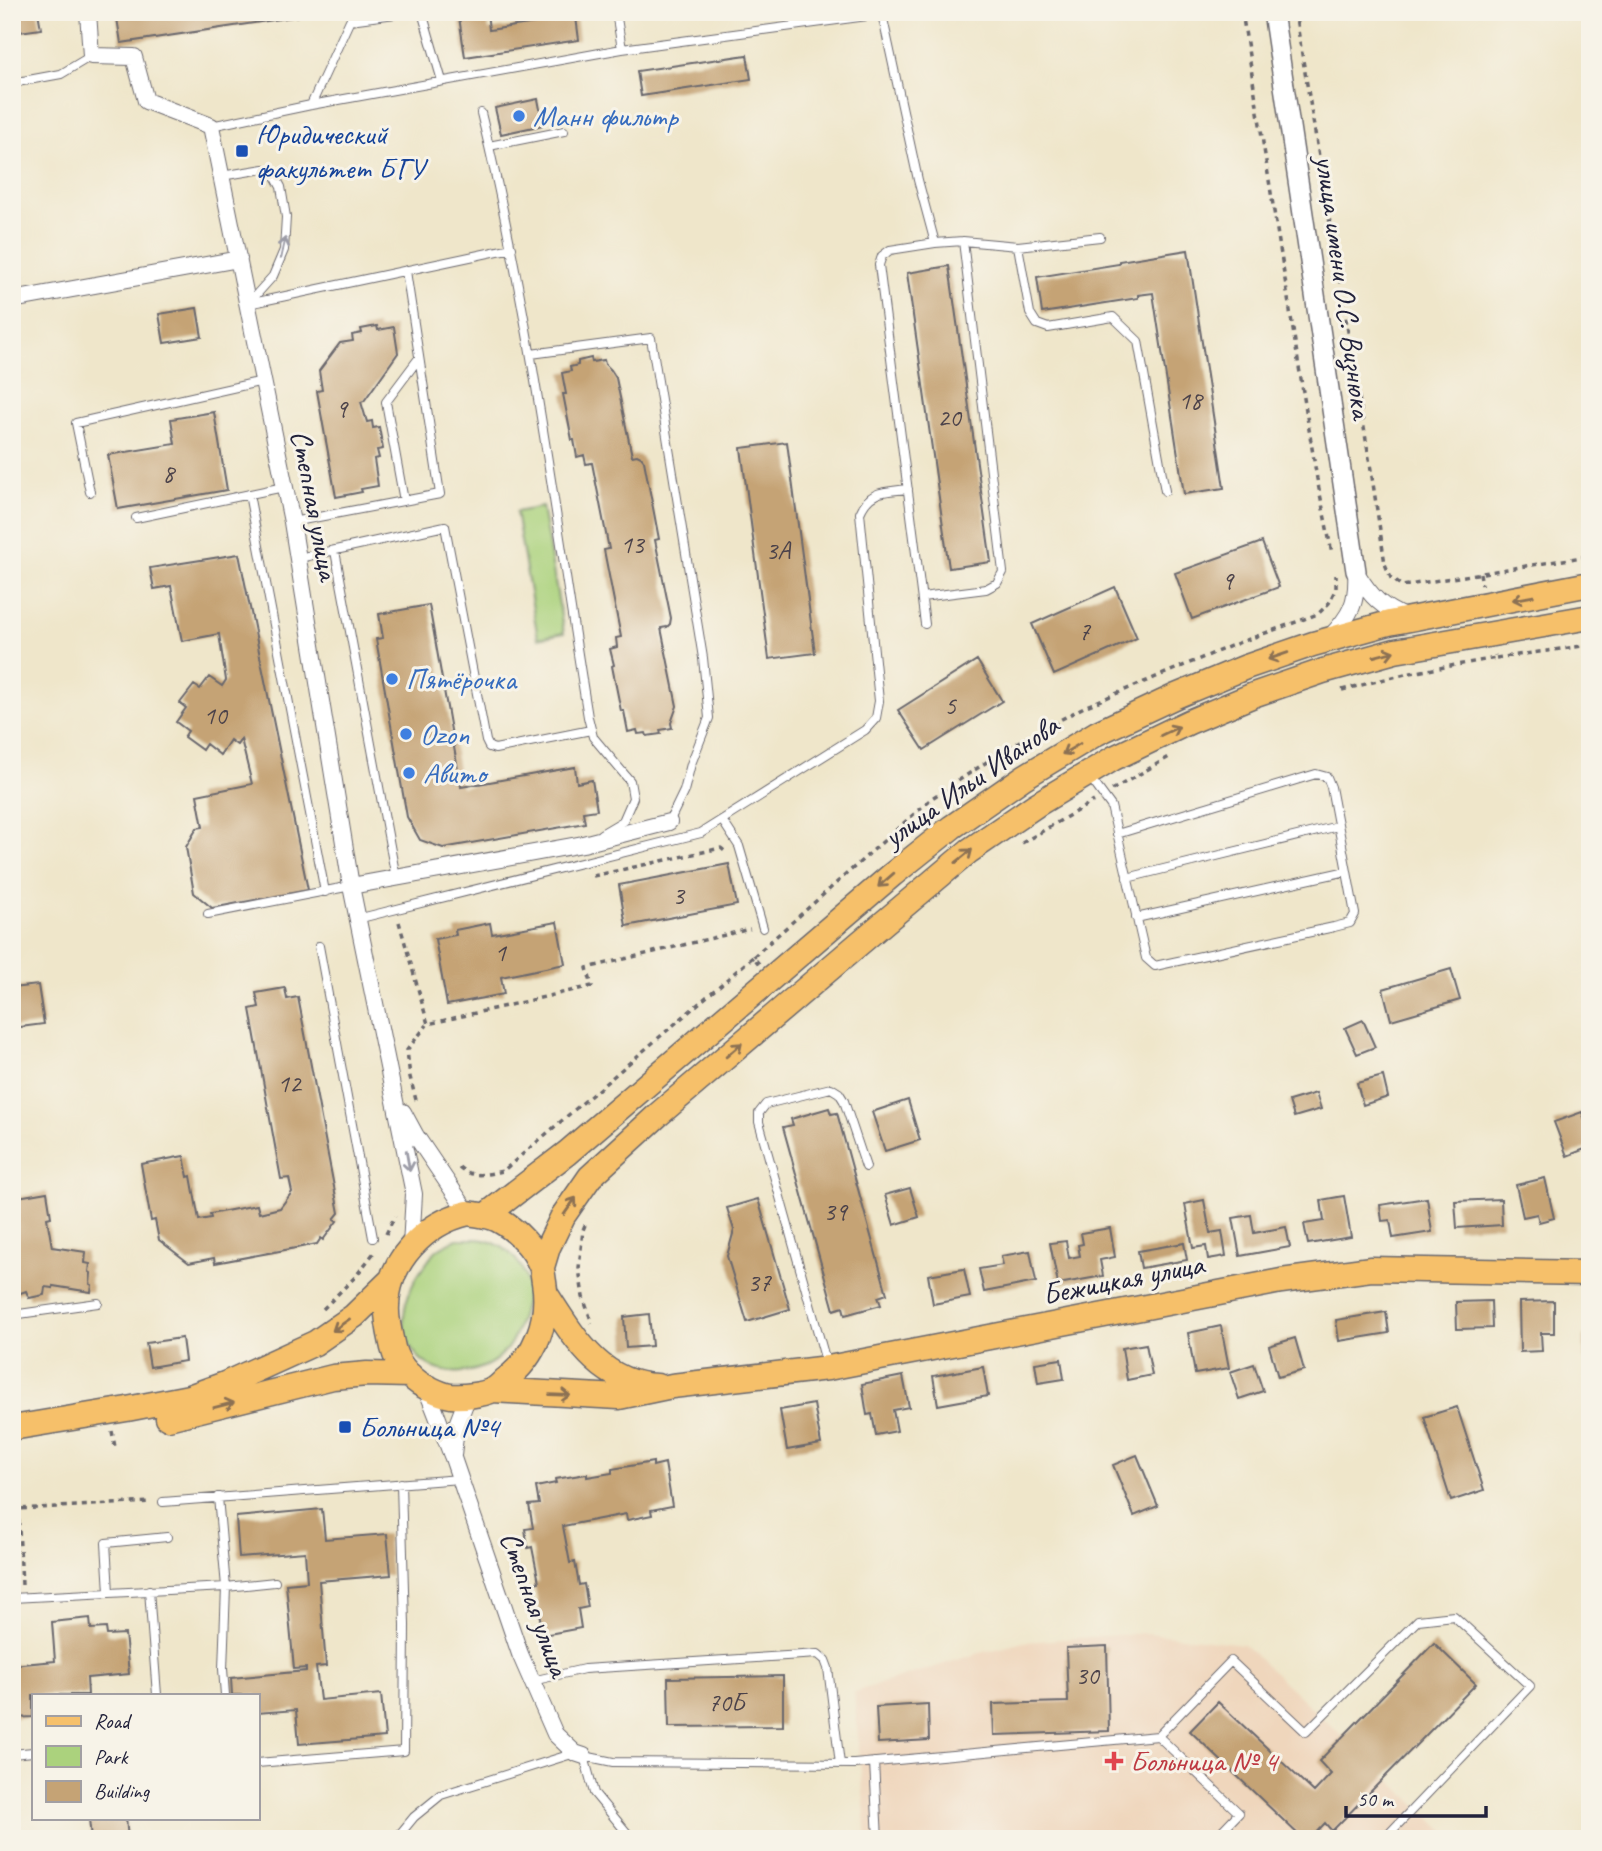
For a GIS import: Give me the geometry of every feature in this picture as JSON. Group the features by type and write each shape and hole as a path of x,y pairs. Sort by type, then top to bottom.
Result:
{"main road":[{"name":"улица Ильи Иванова","path":"477,1214 508,1200 567,1153 902,866 952,827 1024,777 1097,733 1246,667 1327,640 1389,623 1590,584"},
{"name":"улица Ильи Иванова","path":"542,1267 563,1216 590,1177 659,1114 969,851 1036,805 1115,758 1189,722 1256,694 1323,671 1395,651 1494,646 1590,617"},
{"path":"12,1428 189,1397 225,1384 315,1343 354,1316 392,1279 411,1246 435,1225 453,1217 477,1214 497,1220 528,1243 542,1267 546,1294 544,1320 527,1358 511,1376 480,1393"},
{"name":"Бежицкая улица","path":"672,1387 828,1368 1281,1281 1371,1269 1590,1273"},
{"path":"392,1279 387,1305 388,1328 394,1355 417,1381"},
{"path":"546,1294 589,1354 609,1372 642,1385 672,1387"},
{"path":"12,1442 113,1438 190,1414 333,1377 367,1374 417,1381 450,1396 480,1393 620,1397 672,1387"}],"street":[{"path":"88,12 92,56 134,57 146,101 211,126"},
{"name":"улица имени О.С. Визнюка","path":"1273,12 1346,572"},
{"name":"Степная улица","path":"211,126 299,558 351,886 414,1194 411,1246"},
{"path":"12,300 239,259"},
{"path":"1346,572 1378,602 1409,619"},
{"path":"1327,640 1353,607 1357,590 1346,572"},
{"path":"351,886 583,844 669,822"},
{"path":"393,1089 416,1136 477,1214"},
{"name":"Степная улица","path":"417,1381 435,1407 520,1654 555,1734 580,1754"},
{"path":"453,1458 456,1427 480,1393"}],"lane":[{"path":"311,105 351,20 410,12"},
{"path":"422,12 442,81"},
{"path":"616,12 622,49"},
{"path":"211,126 311,105 622,49 882,14 918,180 935,243"},
{"path":"12,83 61,74 92,56"},
{"path":"481,113 512,248 587,717 593,737 630,781 633,798 622,821 583,844"},
{"path":"489,146 564,131"},
{"path":"221,176 264,169 275,176 281,187 286,217 284,250 273,276 247,305"},
{"path":"925,624 879,265 882,256 890,250 935,243 963,241 1018,246 1100,237"},
{"path":"922,597 986,589 998,583 1003,572 963,241"},
{"path":"1018,246 1030,313 1037,324 1048,328 1113,317 1138,341 1165,491"},
{"path":"247,305 512,248"},
{"path":"292,522 440,494 406,271"},
{"path":"530,354 651,338 703,658 709,718 684,790 669,822"},
{"path":"404,501 386,402 419,358"},
{"path":"90,492 76,423 262,380"},
{"path":"136,518 284,487"},
{"path":"357,919 701,833 865,730 876,718 879,701 860,513 864,503 874,494 908,489"},
{"path":"248,494 325,891"},
{"path":"299,558 445,526 489,747 495,749 592,730"},
{"path":"335,551 396,878"},
{"path":"1088,774 1111,806 1117,834 1136,918 1146,958 1154,966 1350,923 1355,914 1327,777 1316,774 1117,834"},
{"path":"722,820 739,846 763,928"},
{"path":"1127,878 1338,827"},
{"path":"1136,918 1347,871"},
{"path":"208,914 351,886"},
{"path":"319,946 373,1238"},
{"path":"828,1368 759,1114 766,1104 831,1088 839,1093 844,1101 866,1167"},
{"path":"12,1315 98,1303"},
{"path":"163,1502 461,1479"},
{"path":"259,1763 404,1751 405,1625 401,1483"},
{"path":"218,1497 226,1587 223,1669 225,1694"},
{"path":"108,1592 106,1543 167,1537"},
{"path":"12,1598 275,1582"},
{"path":"149,1590 158,1694"},
{"path":"401,1839 400,1833 414,1817 441,1795 580,1754 613,1762 840,1764 1158,1736 1231,1661 1306,1732 1419,1620 1454,1616 1530,1686 1384,1839"},
{"path":"532,1681 584,1669 818,1654 825,1660 828,1668 840,1764"},
{"path":"1158,1736 1239,1813 1214,1839"},
{"path":"12,1754 32,1752"},
{"path":"580,1754 594,1793 632,1839"},
{"path":"874,1762 878,1839"}],"path":[{"path":"1242,12 1317,479 1334,560"},
{"path":"1294,12 1385,564 1391,578 1402,586 1590,554"},
{"path":"457,1165 465,1172 480,1175 503,1171 753,957 932,797 1008,748 1084,707 1238,643 1318,614 1329,603 1346,572"},
{"path":"1480,573 1486,605"},
{"path":"1339,691 1494,646 1590,645"},
{"path":"1016,846 1175,754"},
{"path":"586,877 720,848 734,859"},
{"path":"396,910 428,1024"},
{"path":"417,1104 407,1050 428,1024 592,986 587,968 750,930 747,919"},
{"path":"753,957 771,978"},
{"path":"393,1089 410,1077"},
{"path":"383,1238 395,1216"},
{"path":"588,1218 583,1230 579,1268 583,1297 592,1323 598,1330"},
{"path":"322,1311 356,1276 376,1250"},
{"path":"23,1598 18,1509 163,1502"}],"shaded area":[{"name":"Больница № 4","path":"1147,1633 1243,1644 1453,1839 867,1839 854,1692 1024,1642"}],"green space":[{"path":"542,507 564,633 538,638 516,512"},
{"path":"457,1239 485,1240 501,1247 518,1263 527,1285 526,1300 515,1334 504,1352 488,1365 467,1372 436,1369 427,1364 415,1353 404,1328 404,1314 412,1286 437,1250"}],"building":[{"path":"12,12 38,12 41,29 12,33"},
{"path":"116,12 313,12 313,14 121,43"},
{"path":"487,12 489,30 576,17 579,40 465,57 459,17"},
{"path":"747,55 751,79 641,96 637,71"},
{"name":"Манн фильтр","path":"538,99 543,125 501,134 495,108"},
{"path":"1188,250 1224,488 1184,494 1153,293 1138,295 1138,298 1042,313 1037,277"},
{"path":"949,266 991,562 949,568 907,273"},
{"path":"197,308 202,337 164,343 159,314"},
{"path":"377,326 378,330 394,327 398,353 361,402 367,422 372,421 373,428 379,427 383,449 377,450 379,458 374,459 378,486 336,497 317,391 322,390 319,371 340,343 353,341 352,335 362,333 361,329"},
{"path":"591,358 592,362 604,360 616,378 632,456 637,455 644,461 659,539 655,540 671,618 667,627 661,628 677,706 672,728 660,730 661,734 647,736 646,733 638,734 637,730 628,732 612,666 614,665 610,649 617,647 616,638 621,637 604,550 609,549 592,463 586,464 584,455 577,457 563,394 566,394 562,373 571,371 570,367 578,365 578,361"},
{"path":"214,412 227,490 118,509 108,455 175,444 171,419"},
{"path":"787,442 815,653 769,659 741,448"},
{"path":"1262,542 1279,587 1192,619 1175,573"},
{"path":"239,554 308,890 212,908 194,893 186,847 197,828 203,827 197,795 252,784 241,739 237,745 230,740 220,755 206,744 202,750 184,737 188,731 176,722 186,708 180,703 194,685 200,689 209,677 222,686 226,680 219,634 182,641 171,586 154,589 150,568"},
{"path":"1115,587 1137,638 1054,675 1032,624"},
{"path":"429,605 461,787 575,767 577,783 592,780 597,810 583,812 585,823 443,848 420,840 407,817 376,639 383,638 379,614"},
{"path":"977,660 1002,701 924,750 898,710"},
{"path":"729,864 737,905 626,926 619,885"},
{"path":"557,922 565,964 501,977 504,994 447,1005 435,939 456,935 455,930 490,923 492,934"},
{"path":"1451,969 1460,1000 1391,1020 1383,989"},
{"path":"38,985 44,1024 12,1028 12,988"},
{"path":"285,988 287,999 298,997 339,1213 334,1219 337,1221 317,1244 215,1263 214,1258 189,1263 159,1240 155,1220 151,1221 141,1164 184,1156 188,1177 191,1176 199,1220 211,1218 210,1214 257,1205 259,1213 280,1208 292,1192 289,1178 281,1179 250,1009 259,1007 256,993"},
{"path":"1363,1020 1375,1047 1357,1054 1345,1028"},
{"path":"1383,1076 1388,1097 1363,1105 1357,1083"},
{"path":"1316,1093 1321,1109 1294,1117 1289,1101"},
{"path":"908,1100 920,1140 885,1151 872,1112"},
{"path":"829,1108 831,1114 837,1113 887,1294 878,1297 881,1305 845,1315 843,1307 834,1310 783,1127 793,1125 791,1119"},
{"path":"1582,1112 1590,1134 1590,1147 1567,1156 1554,1122"},
{"path":"1545,1178 1554,1218 1539,1222 1537,1214 1523,1217 1516,1185"},
{"path":"910,1188 919,1217 894,1225 885,1195"},
{"path":"47,1192 51,1217 47,1218 52,1247 86,1252 85,1263 90,1264 91,1292 53,1286 45,1287 44,1295 29,1298 26,1291 12,1296 12,1198"},
{"path":"1344,1196 1351,1237 1308,1244 1304,1224 1324,1221 1321,1200"},
{"path":"1427,1198 1432,1232 1393,1238 1390,1220 1382,1221 1380,1205"},
{"path":"758,1199 790,1309 747,1322 727,1256 734,1230 727,1208"},
{"path":"1501,1199 1502,1225 1457,1228 1455,1201"},
{"path":"1204,1200 1210,1233 1222,1231 1226,1256 1208,1259 1206,1246 1193,1248 1185,1204"},
{"path":"1251,1215 1254,1233 1286,1227 1290,1247 1240,1256 1233,1218"},
{"path":"1110,1228 1115,1257 1100,1260 1103,1276 1058,1284 1050,1243 1066,1241 1069,1258 1080,1256 1078,1245 1083,1244 1081,1233"},
{"path":"1184,1243 1187,1260 1141,1268 1138,1251"},
{"path":"1030,1251 1036,1282 984,1292 979,1269 1003,1265 1001,1256"},
{"path":"964,1269 970,1297 933,1304 928,1275"},
{"path":"1491,1301 1492,1328 1457,1329 1456,1302"},
{"path":"1554,1301 1554,1333 1541,1333 1542,1351 1520,1352 1519,1302"},
{"path":"1386,1312 1389,1333 1339,1341 1336,1320"},
{"path":"649,1314 652,1346 626,1348 624,1317"},
{"path":"1221,1326 1229,1368 1195,1374 1188,1333"},
{"path":"1590,1334 1590,1360 1584,1360 1584,1335"},
{"path":"182,1338 185,1361 150,1367 146,1343"},
{"path":"1295,1338 1304,1370 1278,1377 1269,1346"},
{"path":"1146,1344 1152,1375 1127,1380 1122,1348"},
{"path":"1061,1359 1064,1379 1038,1383 1035,1363"},
{"path":"1254,1364 1263,1391 1239,1399 1230,1372"},
{"path":"983,1367 988,1396 938,1405 933,1376"},
{"path":"903,1376 909,1407 893,1410 897,1431 876,1435 872,1414 867,1415 862,1384"},
{"path":"814,1404 821,1444 787,1450 780,1410"},
{"path":"1457,1407 1484,1490 1451,1501 1424,1417"},
{"path":"1137,1455 1158,1506 1134,1516 1113,1465"},
{"path":"653,1462 653,1466 665,1463 672,1506 651,1510 652,1515 627,1520 626,1514 563,1526 570,1563 575,1562 579,1585 584,1584 588,1607 578,1609 581,1628 543,1635 534,1583 539,1582 532,1547 528,1548 525,1529 533,1528 529,1505 539,1504 536,1487 556,1483 555,1479 612,1473 612,1469"},
{"path":"322,1509 325,1539 387,1534 391,1575 319,1581 326,1666 316,1667 320,1700 381,1694 385,1737 299,1744 296,1710 259,1713 259,1694 232,1694 231,1678 306,1671 306,1668 294,1669 286,1584 307,1582 305,1552 239,1557 236,1517"},
{"path":"90,1618 91,1629 106,1628 107,1635 125,1634 129,1674 87,1678 88,1694 32,1694 32,1717 12,1718 12,1665 55,1661 52,1622"},
{"path":"1434,1643 1476,1684 1332,1831 1325,1823 1310,1839 1303,1839 1190,1731 1218,1702 1314,1792 1331,1774 1319,1761"},
{"path":"1107,1646 1109,1731 994,1735 993,1704 1068,1702 1066,1648"},
{"path":"783,1676 783,1726 669,1727 668,1678"},
{"path":"928,1704 929,1740 878,1743 876,1707"},
{"path":"89,1820 126,1820 128,1839 91,1839"}],"place":[{"name":"Манн фильтр","path":"519,116"},
{"name":"Юридический факультет БГУ","path":"242,151"},
{"name":"Пятёрочка","path":"392,679"},
{"name":"Ozon","path":"406,734"},
{"name":"Авито","path":"409,773"},
{"name":"Больница №4","path":"345,1427"},
{"name":"Больница № 4","path":"1114,1761"}]}
